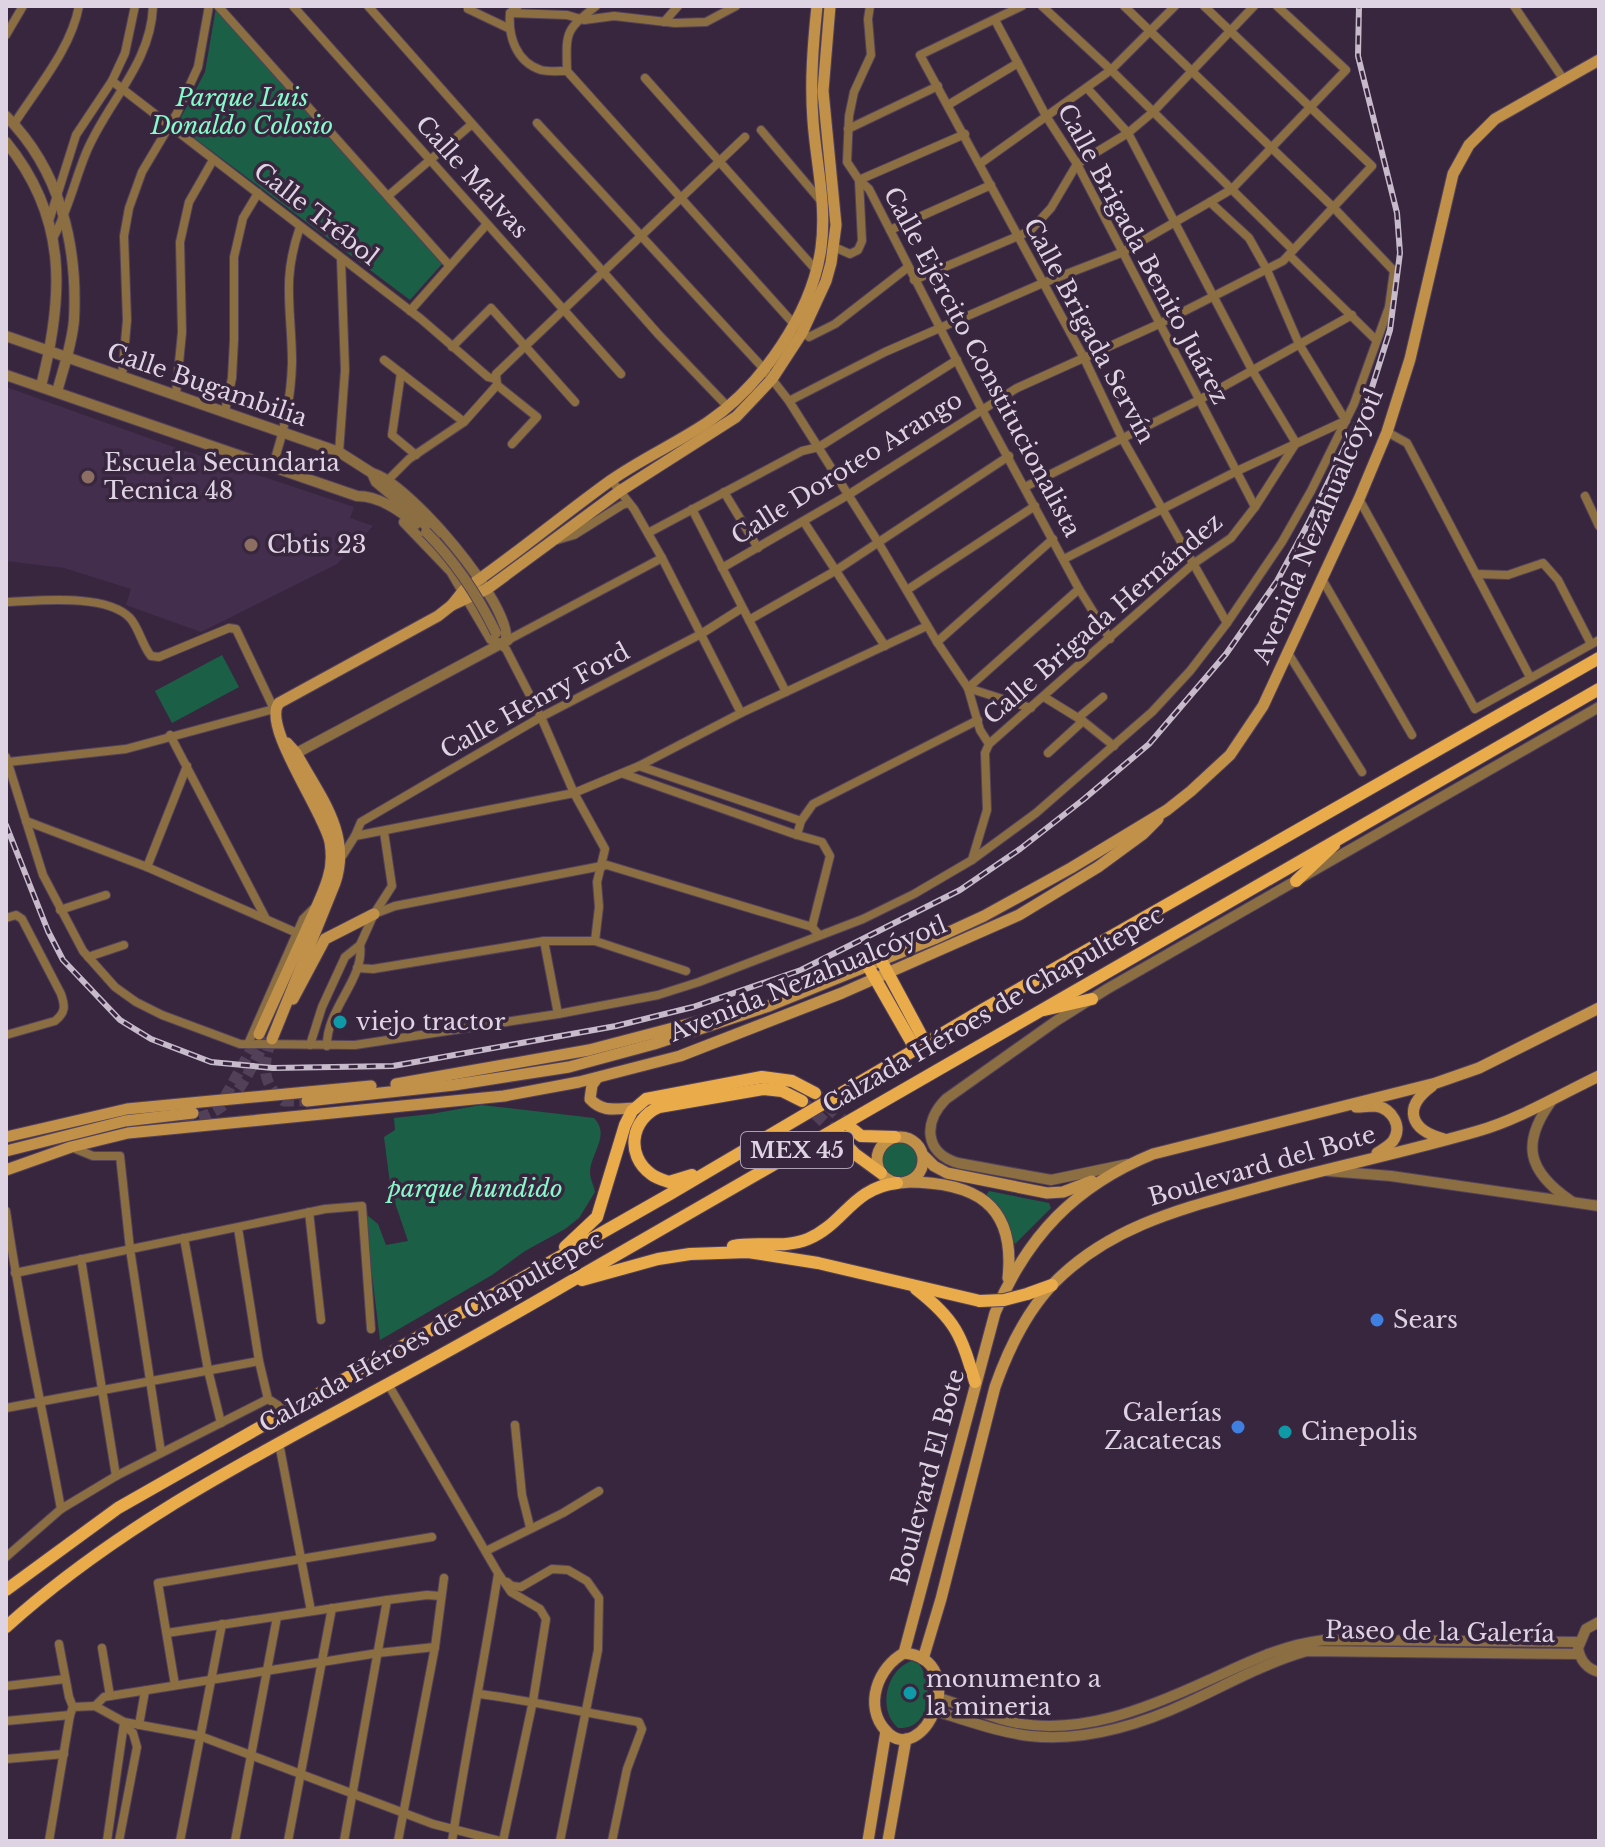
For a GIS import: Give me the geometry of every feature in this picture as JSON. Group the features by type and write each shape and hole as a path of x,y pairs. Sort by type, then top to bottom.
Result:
{"main road":[{"path":"484,584 611,480 728,407 764,369 793,323 816,270 823,228 810,78 817,6"},
{"path":"270,1032 335,883 336,860 326,829 274,717 274,709 279,703 417,629 553,541 620,491 736,417 772,379 802,333 826,281 834,247 835,197 823,91 830,6"},
{"name":"Avenida Nezahualcóyotl","path":"6,1170 71,1147 128,1133 504,1096 597,1078 707,1047 990,929 1051,897 1143,834 1230,755 1263,706 1288,653 1387,432 1410,359 1453,174 1460,158 1479,133 1495,119 1599,60"},
{"name":"Calzada Héroes de Chapultepec","path":"6,1590 118,1508 1599,658"},
{"name":"Calzada Héroes de Chapultepec","path":"6,1627 51,1586 128,1531 279,1443 564,1285 1029,1014 1599,689"},
{"name":"Avenida Nezahualcóyotl","path":"307,1101 454,1085 569,1067 722,1022 793,997 958,928 1037,888 1167,810"},
{"path":"1296,881 1350,830"},
{"path":"270,1032 336,860"},
{"path":"270,1032 304,983 325,939 374,914"},
{"path":"881,960 881,977"},
{"path":"868,966 881,977 921,1047"},
{"path":"836,978 842,993"},
{"name":"Avenida Nezahualcóyotl","path":"6,1137 127,1109 393,1084 485,1070 589,1050 688,1025 792,989 811,987"},
{"path":"1029,1014 1092,999"},
{"name":"Boulevard del Bote","path":"1006,1287 1033,1242 1055,1217 1133,1162 1177,1146 1436,1083 1479,1068 1599,1008"},
{"name":"Boulevard del Bote","path":"923,1659 995,1387 1016,1337 1052,1285 1087,1255 1154,1217 1481,1131 1599,1076"},
{"path":"597,1078 592,1085 590,1099 597,1106 614,1110 636,1108 656,1096 762,1077 792,1081 815,1093"},
{"path":"1436,1083 1418,1097 1414,1117 1429,1135 1446,1139"},
{"path":"710,1170 669,1182 651,1174 634,1147 634,1130 642,1118 659,1107 764,1089 782,1091 802,1101"},
{"path":"270,1096 263,1101 263,1109 276,1118"},
{"path":"236,1122 247,1109 242,1098"},
{"path":"1330,1108 1377,1106 1393,1116 1398,1129 1393,1141 1370,1158"},
{"path":"527,1276 582,1233 597,1217 625,1125 636,1108"},
{"path":"6,1151 114,1123 193,1113"},
{"path":"6,1159 106,1132 183,1121"},
{"path":"851,1128 861,1136 912,1139 934,1166 947,1173 1047,1193 1063,1192 1112,1174"},
{"path":"881,1173 878,1151 895,1137"},
{"path":"840,1138 855,1154 881,1173 902,1183"},
{"path":"902,1183 920,1172 923,1154"},
{"path":"564,1285 628,1266 742,1244 803,1241 821,1231 877,1186 930,1182 975,1194 991,1205 1007,1235 1009,1264 1006,1287"},
{"path":"690,1254 748,1252 818,1263 980,1301 1004,1300 1052,1285"},
{"path":"914,1287 951,1320 965,1347 975,1382"},
{"name":"Boulevard El Bote","path":"904,1653 975,1382 1006,1287"},
{"path":"904,1653 916,1654 923,1659 938,1683 939,1698 935,1711 921,1732 906,1739 896,1738 886,1731 877,1714 875,1698 880,1676 887,1664 904,1653"},
{"path":"868,1841 886,1731"},
{"path":"888,1841 906,1739"}],"street":[{"path":"6,35 23,6"},
{"path":"57,392 74,322 73,258 65,217 57,196 40,161 10,120 66,42 79,6"},
{"path":"49,221 76,135 112,81 129,41 135,6"},
{"path":"52,240 65,217 85,154 143,54 152,24 153,6"},
{"path":"122,376 127,320 124,236 129,208 142,172 170,125 198,67 209,6"},
{"path":"218,6 449,265"},
{"name":"Calle Malvas","path":"293,6 621,374"},
{"path":"368,6 604,273 728,407"},
{"path":"507,9 518,6"},
{"path":"596,6 570,27 566,44 567,71 802,333 812,337 864,304 907,268"},
{"path":"664,22 678,6"},
{"path":"507,9 578,18 614,16 664,22 706,22 736,6"},
{"name":"Calle Ejército Constitucionalista","path":"870,6 871,55 854,92 847,162 869,189 981,408 1079,589 1110,639"},
{"path":"995,20 1022,6"},
{"path":"1042,6 1232,189 1376,340"},
{"path":"6,602 88,600 116,610 131,619 151,656 159,657 229,628 236,629 242,636 274,709 126,749 7,760 43,875 88,957 115,987 136,1002 240,1044 355,1045 558,1014 658,995 863,919 914,894 972,860 1036,813 1114,746 1190,671 1282,542 1311,491 1346,421 1389,307 1394,271 1333,207 1124,6"},
{"path":"981,163 1111,70 1175,6"},
{"path":"1204,6 1309,108"},
{"path":"914,280 1030,231 1051,208 1077,164 1128,133 1153,112 1254,6"},
{"path":"789,401 885,352 1043,283 1121,253 1232,189 1346,70 1277,6"},
{"path":"1514,6 1564,80"},
{"path":"468,9 510,29"},
{"path":"507,9 511,43 521,56 540,70 567,71"},
{"name":"Calle Brigada Servín","path":"995,20 920,55 1084,358 1122,438 1227,623"},
{"name":"Calle Brigada Benito Juárez","path":"995,20 1046,116 1077,164 1255,507"},
{"path":"948,105 1018,63"},
{"path":"645,78 816,270"},
{"name":"Calle Trébol","path":"112,81 410,311 537,417 512,444"},
{"path":"848,129 938,86"},
{"path":"1087,88 1128,133 1252,370 1296,443"},
{"name":"Calle Doroteo Arango","path":"722,568 804,522 1017,388 1215,297 1267,270 1291,252 1372,166 1309,108"},
{"path":"537,123 764,369 789,401 968,688 980,730 989,744 985,753 987,810 972,860"},
{"path":"388,196 472,124"},
{"path":"761,130 822,202"},
{"path":"834,247 850,254 858,250 862,241 859,180 965,134"},
{"path":"386,484 416,455 464,422 496,382 496,374 525,344 642,238 745,137"},
{"path":"6,142 35,186 49,221 59,280 57,311 41,386"},
{"path":"176,394 182,332 180,242 189,202 213,160"},
{"path":"890,230 991,185"},
{"path":"225,411 232,378 234,257 240,226 258,193"},
{"path":"1210,202 1249,238 1267,270 1299,344 1346,421"},
{"path":"410,311 487,224"},
{"path":"272,467 284,434 292,363 287,279 291,252 300,227"},
{"path":"339,452 345,370 341,259"},
{"path":"452,347 491,308 575,402"},
{"path":"1025,487 1199,400 1352,315"},
{"name":"Calle Bugambilia","path":"6,336 339,452 372,473 376,482 386,484"},
{"path":"384,360 464,422"},
{"path":"648,533 802,451 819,447 957,360"},
{"path":"401,373 392,435 416,455"},
{"path":"6,375 357,496 377,499 412,521 445,552 476,594 503,640"},
{"path":"1064,559 1237,471 1346,421"},
{"path":"1387,432 1407,443 1530,677"},
{"name":"Calle Brigada Hernández","path":"989,744 1193,564 1231,538 1296,443"},
{"path":"749,620 835,571 1009,456"},
{"path":"611,480 629,503 662,558 741,713"},
{"path":"386,484 430,519 484,584 506,626 503,640"},
{"path":"386,484 456,560 484,600 574,793 605,849 597,882 599,907 595,941"},
{"path":"724,492 758,548"},
{"path":"357,496 408,525 451,571 491,639 503,640"},
{"path":"1585,496 1599,526"},
{"path":"1359,499 1475,709 1595,642 1558,580 1543,563 1508,575 1476,574"},
{"path":"553,541 574,535 629,503"},
{"path":"907,590 1035,506"},
{"path":"692,509 786,692"},
{"path":"804,522 885,646"},
{"path":"937,642 1053,539"},
{"path":"293,755 503,640 662,558"},
{"path":"451,571 466,561"},
{"path":"1322,579 1412,735"},
{"path":"968,688 1079,589"},
{"name":"Calle Henry Ford","path":"336,860 355,836 361,822 541,717 701,634 742,608"},
{"path":"355,836 574,793 624,774 741,713 927,626"},
{"path":"1288,653 1362,772"},
{"path":"968,688 1031,708"},
{"path":"1044,697 1114,746"},
{"path":"1048,753 1103,697"},
{"path":"923,1154 931,1138 933,1112 946,1099 1056,1021 1599,707"},
{"path":"797,835 801,821 813,804 978,720"},
{"path":"170,735 265,917"},
{"path":"147,867 187,766"},
{"path":"639,766 801,821"},
{"path":"624,774 822,842 830,856 812,927"},
{"path":"26,821 147,867 297,933"},
{"path":"310,1045 322,1007 345,957 360,945 374,914 392,886 384,832"},
{"path":"374,914 408,903 603,865 615,866 812,927 819,935"},
{"path":"60,910 106,895"},
{"path":"248,1044 303,919 317,904"},
{"path":"6,1035 55,1021 65,1007 22,919 16,915 8,917"},
{"path":"544,941 558,1014"},
{"path":"357,968 373,969 544,941 595,941 686,971"},
{"path":"88,957 124,945"},
{"path":"327,1046 334,1011 357,968 360,945"},
{"path":"1554,1097 1535,1125 1532,1156 1546,1181 1573,1202"},
{"path":"931,1138 946,1160 1038,1180 1062,1179 1133,1162"},
{"path":"71,1147 93,1156 120,1156 130,1249 161,1452"},
{"path":"1322,1171 1391,1176 1599,1206"},
{"path":"15,1273 309,1212 362,1206 371,1329"},
{"path":"6,1211 15,1273 61,1509"},
{"path":"309,1212 321,1320"},
{"path":"238,1228 268,1399 287,1411"},
{"path":"184,1238 221,1423"},
{"path":"81,1259 116,1476"},
{"path":"6,1408 259,1361"},
{"path":"124,1724 200,1736 353,1794 452,1836 502,1841 533,1701 546,1619 532,1603 511,1592 498,1573 388,1384"},
{"path":"6,1557 61,1509 161,1452 268,1399"},
{"path":"515,1425 522,1495 530,1527"},
{"path":"279,1443 311,1611"},
{"path":"486,1551 563,1513 599,1491"},
{"path":"175,1685 158,1583 432,1537"},
{"path":"498,1573 512,1586 521,1587 552,1569 568,1570 587,1581 599,1598 598,1650 560,1841"},
{"path":"452,1836 480,1694 498,1573"},
{"path":"398,1841 435,1647 444,1578"},
{"path":"167,1633 387,1600 440,1596"},
{"path":"344,1841 387,1600"},
{"path":"288,1841 332,1608"},
{"path":"235,1841 277,1617"},
{"path":"1599,1622 1586,1629 1579,1642 1579,1654 1588,1667 1599,1672"},
{"path":"180,1841 222,1624"},
{"name":"Paseo de la Galería","path":"939,1698 1010,1722 1072,1724 1107,1719 1153,1705 1274,1650 1298,1643 1324,1640 1579,1642"},
{"path":"49,1841 71,1715 59,1644"},
{"path":"6,1721 71,1715 95,1706 104,1697 378,1653 435,1647"},
{"path":"102,1648 110,1696"},
{"name":"Paseo de la Galería","path":"935,1711 1000,1731 1031,1736 1072,1736 1127,1727 1153,1718 1282,1658 1307,1651 1579,1654"},
{"path":"6,1686 65,1679"},
{"path":"139,1725 145,1691"},
{"path":"480,1694 639,1722 641,1725 627,1769 612,1841"},
{"path":"95,1706 124,1724 133,1733 137,1747 119,1841"},
{"path":"107,1841 124,1724"},
{"path":"6,1759 64,1754"},
{"path":"111,1816 129,1796"}],"shaded area":[{"path":"6,387 354,507 350,518 373,526 337,564 201,632 126,605 131,589 64,568 6,561"}],"green space":[{"name":"Parque Luis Donaldo Colosio","path":"216,8 442,264 410,300 177,125 205,72"},
{"path":"222,655 239,687 172,723 155,691"},
{"name":"parque hundido","path":"481,1105 594,1118 601,1131 590,1173 595,1192 579,1218 565,1229 380,1340 365,1218 368,1216 378,1224 386,1245 408,1241 391,1191 384,1137 395,1130 394,1118"},
{"path":"900,1143 912,1148 917,1160 912,1172 900,1177 888,1172 883,1160 888,1148"},
{"path":"989,1191 1049,1203 1051,1208 1015,1244 1003,1214 986,1196"},
{"path":"912,1661 919,1664 924,1673 928,1694 926,1705 917,1722 898,1728 888,1711 887,1691 896,1672"}],"tunnel":[{"path":"225,1097 259,1035"},
{"path":"183,1121 215,1111 227,1102 244,1080 267,1038"},
{"path":"271,1041 265,1066 271,1088 284,1101 307,1101"},
{"path":"815,1093 851,1128"},
{"path":"802,1101 840,1137"}],"railway":[{"path":"6,825 48,931 63,960 120,1020 151,1039 211,1062 273,1068 393,1066 616,1026 693,1007 801,970 960,890 1020,849 1149,744 1226,654 1277,581 1369,397 1390,330 1400,253 1397,213 1358,56 1359,6"}],"place":[{"name":"Escuela Secundaria Tecnica 48","path":"88,477"},
{"name":"Cbtis 23","path":"251,545"},
{"name":"viejo tractor","path":"340,1022"},
{"name":"Sears","path":"1377,1320"},
{"name":"Galerías Zacatecas","path":"1238,1427"},
{"name":"Cinepolis","path":"1285,1432"},
{"name":"monumento a la mineria","path":"910,1693"}]}
